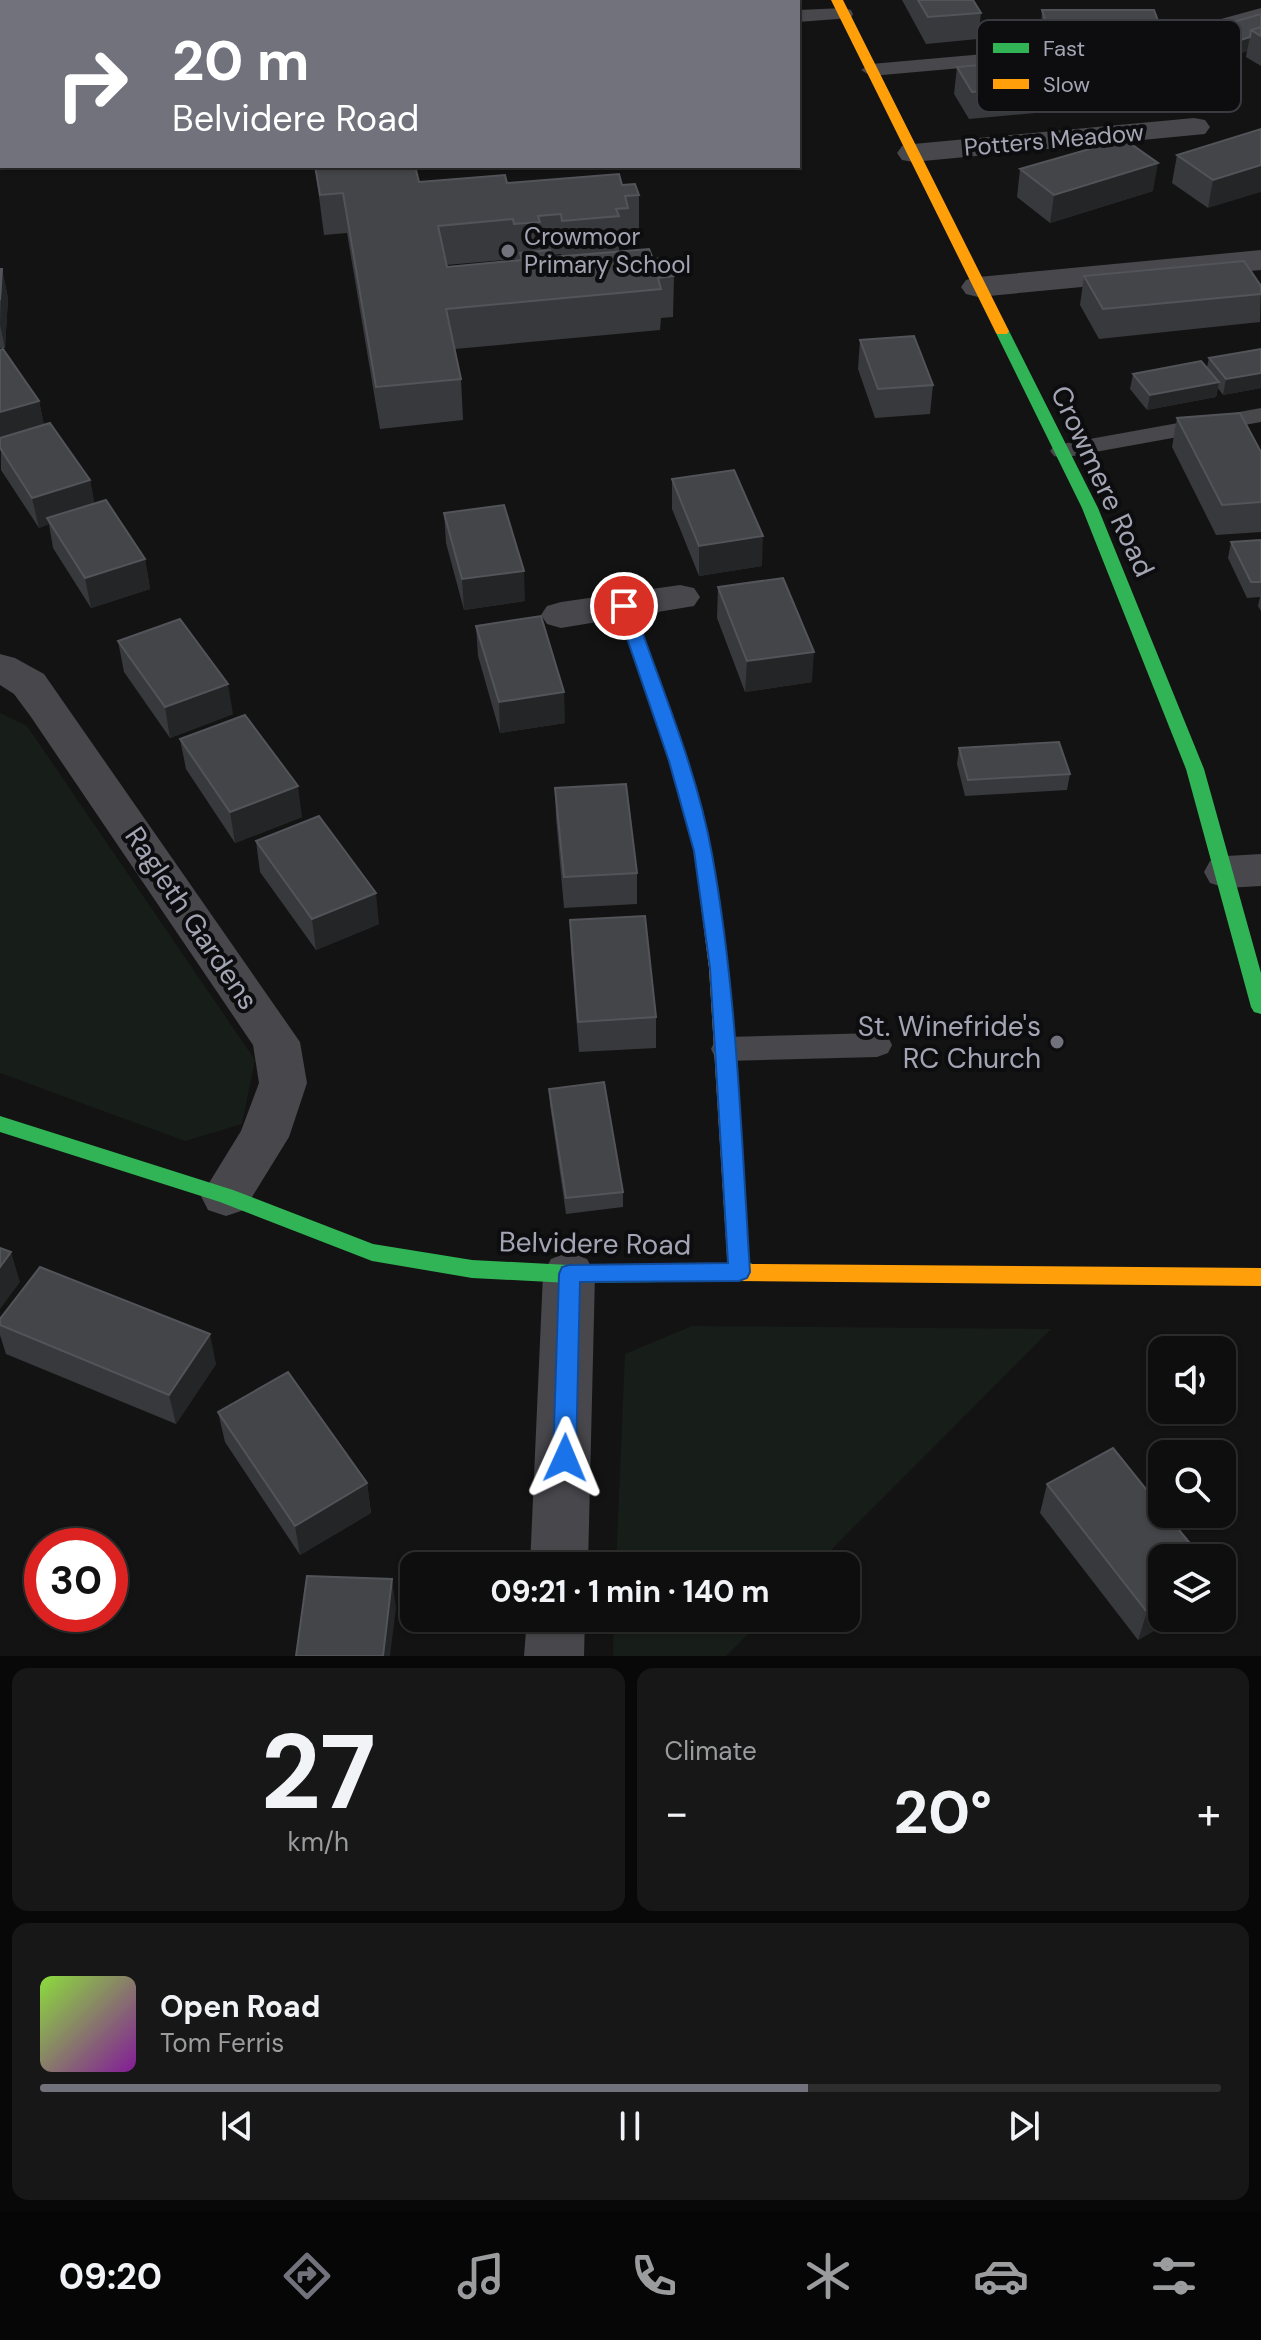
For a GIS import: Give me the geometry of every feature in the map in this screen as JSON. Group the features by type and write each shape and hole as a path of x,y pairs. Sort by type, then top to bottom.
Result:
{"street":[{"name":"Crowmere Road","path":"841,7 1090,508 1195,769 1244,871 1261,1007"},
{"name":"Potters Meadow","path":"913,153 1194,127"},
{"path":"978,287 1261,260"},
{"path":"561,615 680,597"},
{"path":"624,606 678,761 703,851 726,1049 739,1272"},
{"name":"Ragleth Gardens","path":"0,667 29,684 46,707 276,1042 283,1083 264,1137 226,1196"},
{"name":"Belvidere Road","path":"0,1124 226,1196 372,1252 472,1269 569,1274 739,1272 1261,1277"},
{"path":"559,1552 569,1274"},
{"path":"554,1656 555,1632"}],"lane":[{"path":"800,16 841,7"},
{"path":"1239,20 1261,14"},
{"path":"871,70 977,61"},
{"path":"1062,451 1261,415"},
{"path":"726,1049 877,1045"}],"shaded area":[{"path":"0,713 27,726 255,1060 242,1124 185,1141 0,1073"},
{"path":"692,1326 1051,1329 829,1552 617,1552 625,1354"},
{"path":"614,1632 750,1632 726,1656 613,1656"}],"building":[{"path":"918,0 973,0 981,13 928,17"},
{"path":"1042,10 1154,10 1158,20 1045,20"},
{"path":"1261,14 1261,27 1251,30 1250,37 1241,40 1240,20"},
{"path":"1261,27 1261,36 1251,30"},
{"path":"977,65 977,92 972,92 957,67"},
{"path":"1261,129 1261,165 1213,180 1177,155"},
{"path":"1124,139 1158,163 1054,195 1020,169"},
{"path":"315,168 416,168 419,182 505,175 507,183 619,174 622,185 635,184 639,195 625,196 628,208 616,209 619,216 562,221 561,214 538,216 540,222 514,224 513,219 438,226 447,267 522,260 520,253 550,250 553,257 649,249 653,259 668,258 674,276 658,278 661,289 446,309 461,379 376,387 343,193 320,195"},
{"path":"1244,261 1261,286 1261,294 1103,309 1084,276"},
{"path":"914,336 933,385 878,389 860,340"},
{"path":"3,349 39,401 0,412 0,350"},
{"path":"1261,349 1261,373 1226,379 1209,358"},
{"path":"1201,361 1219,382 1150,395 1133,374"},
{"path":"1240,413 1261,452 1261,502 1222,505 1177,418"},
{"path":"50,423 90,480 32,498 0,448 0,438"},
{"path":"734,470 763,536 699,546 672,479"},
{"path":"106,500 145,559 85,578 47,518"},
{"path":"504,505 524,571 462,579 444,513"},
{"path":"1261,540 1261,582 1251,582 1231,542"},
{"path":"783,578 814,652 747,661 718,587"},
{"path":"541,616 564,692 499,702 476,626"},
{"path":"180,619 228,684 165,707 118,641"},
{"path":"245,715 298,786 230,812 180,739"},
{"path":"1059,742 1070,774 968,780 959,748"},
{"path":"626,784 637,873 564,877 555,788"},
{"path":"319,816 376,893 312,919 256,841"},
{"path":"645,916 656,1017 578,1022 570,920"},
{"path":"604,1082 623,1192 566,1198 549,1089"},
{"path":"0,1248 11,1252 0,1267"},
{"path":"40,1267 210,1334 169,1395 0,1325 0,1319"},
{"path":"288,1372 367,1483 295,1526 218,1412"},
{"path":"1113,1448 1148,1492 1148,1528 1177,1528 1191,1544 1148,1544 1148,1611 1147,1612 1047,1484"},
{"path":"307,1576 392,1579 383,1656 296,1656"}],"traffic: fast":[{"path":"1002,331 1090,508 1195,769 1261,1007"},
{"path":"0,1124 226,1196 372,1252 472,1269 569,1274 750,1272"}],"traffic: slow":[{"path":"837,0 1002,331"},
{"path":"624,606 678,761 703,851 719,968 739,1272"},
{"path":"750,1272 1261,1277"}],"place":[{"name":"Crowmoor Primary School","path":"508,251"},
{"name":"St. Winefride's RC Church","path":"1057,1042"}],"route":[{"path":"565,1458 569,1274 739,1272 719,968 703,851 678,761 624,606"}]}
